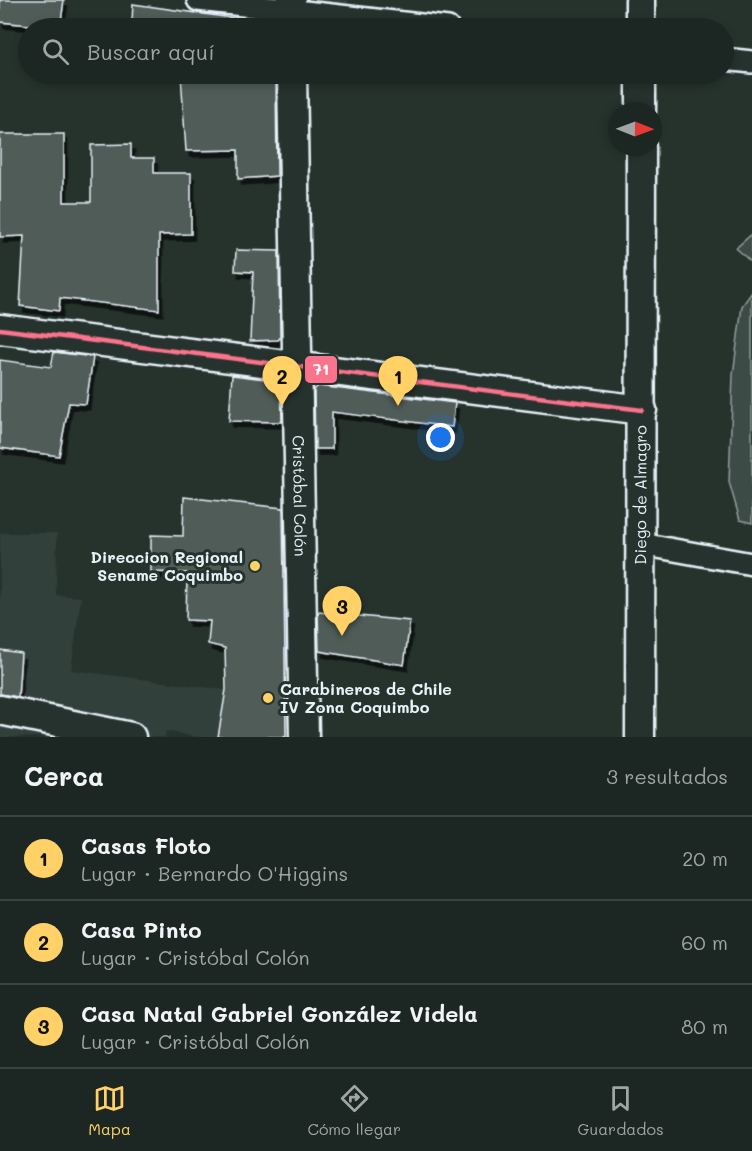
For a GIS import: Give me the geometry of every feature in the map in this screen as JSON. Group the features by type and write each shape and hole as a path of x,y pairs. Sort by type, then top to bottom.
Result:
{"street":[{"path":"198,0 343,18"},
{"path":"640,0 640,18"},
{"path":"734,60 752,62"},
{"name":"Cristóbal Colón","path":"292,84 304,737"},
{"path":"641,84 641,102"},
{"name":"Diego de Almagro","path":"640,737 641,156"},
{"path":"0,328 642,410"},
{"path":"641,544 752,564"},
{"path":"0,710 131,737"}],"shaded area":[{"path":"278,0 348,0 348,9"},
{"path":"752,234 752,263 736,248"},
{"path":"752,292 752,523 740,520 729,482 733,375 742,306"},
{"path":"0,533 57,533 56,595 81,597 71,670 226,690 218,737 196,737 166,731 165,737 0,737"}],"building":[{"path":"0,0 64,0 61,18 18,18 18,24 0,22"},
{"path":"133,4 232,18 132,18"},
{"path":"182,84 276,84 277,176 238,179 238,150 186,151"},
{"path":"0,134 64,134 64,202 91,202 91,145 131,144 131,158 154,158 154,173 191,173 191,234 159,235 159,310 60,298 59,311 20,306 24,236 0,237"},
{"path":"236,250 279,251 280,338 278,340 250,341 253,272 235,271"},
{"path":"54,352 93,357 86,404 69,403 59,456 0,448 0,360 51,367"},
{"path":"232,375 281,381 282,422 229,421"},
{"path":"318,386 455,403 452,427 332,412 332,449 315,449 314,390"},
{"path":"184,497 283,508 286,737 218,737 226,690 225,648 208,644 210,621 186,620 187,573 151,572 151,535 183,536"},
{"path":"318,612 410,621 404,665 319,651"},
{"path":"0,650 21,653 18,697 0,694"}],"transit line":[{"name":"71","path":"0,329 642,410"}],"place":[{"name":"Casa Pinto","path":"282,406"},
{"name":"Casas Floto","path":"398,406"},
{"name":"Direccion Regional Sename Coquimbo","path":"255,566"},
{"name":"Casa Natal Gabriel González Videla","path":"342,636"},
{"name":"Carabineros de Chile IV Zona Coquimbo","path":"268,698"}]}
